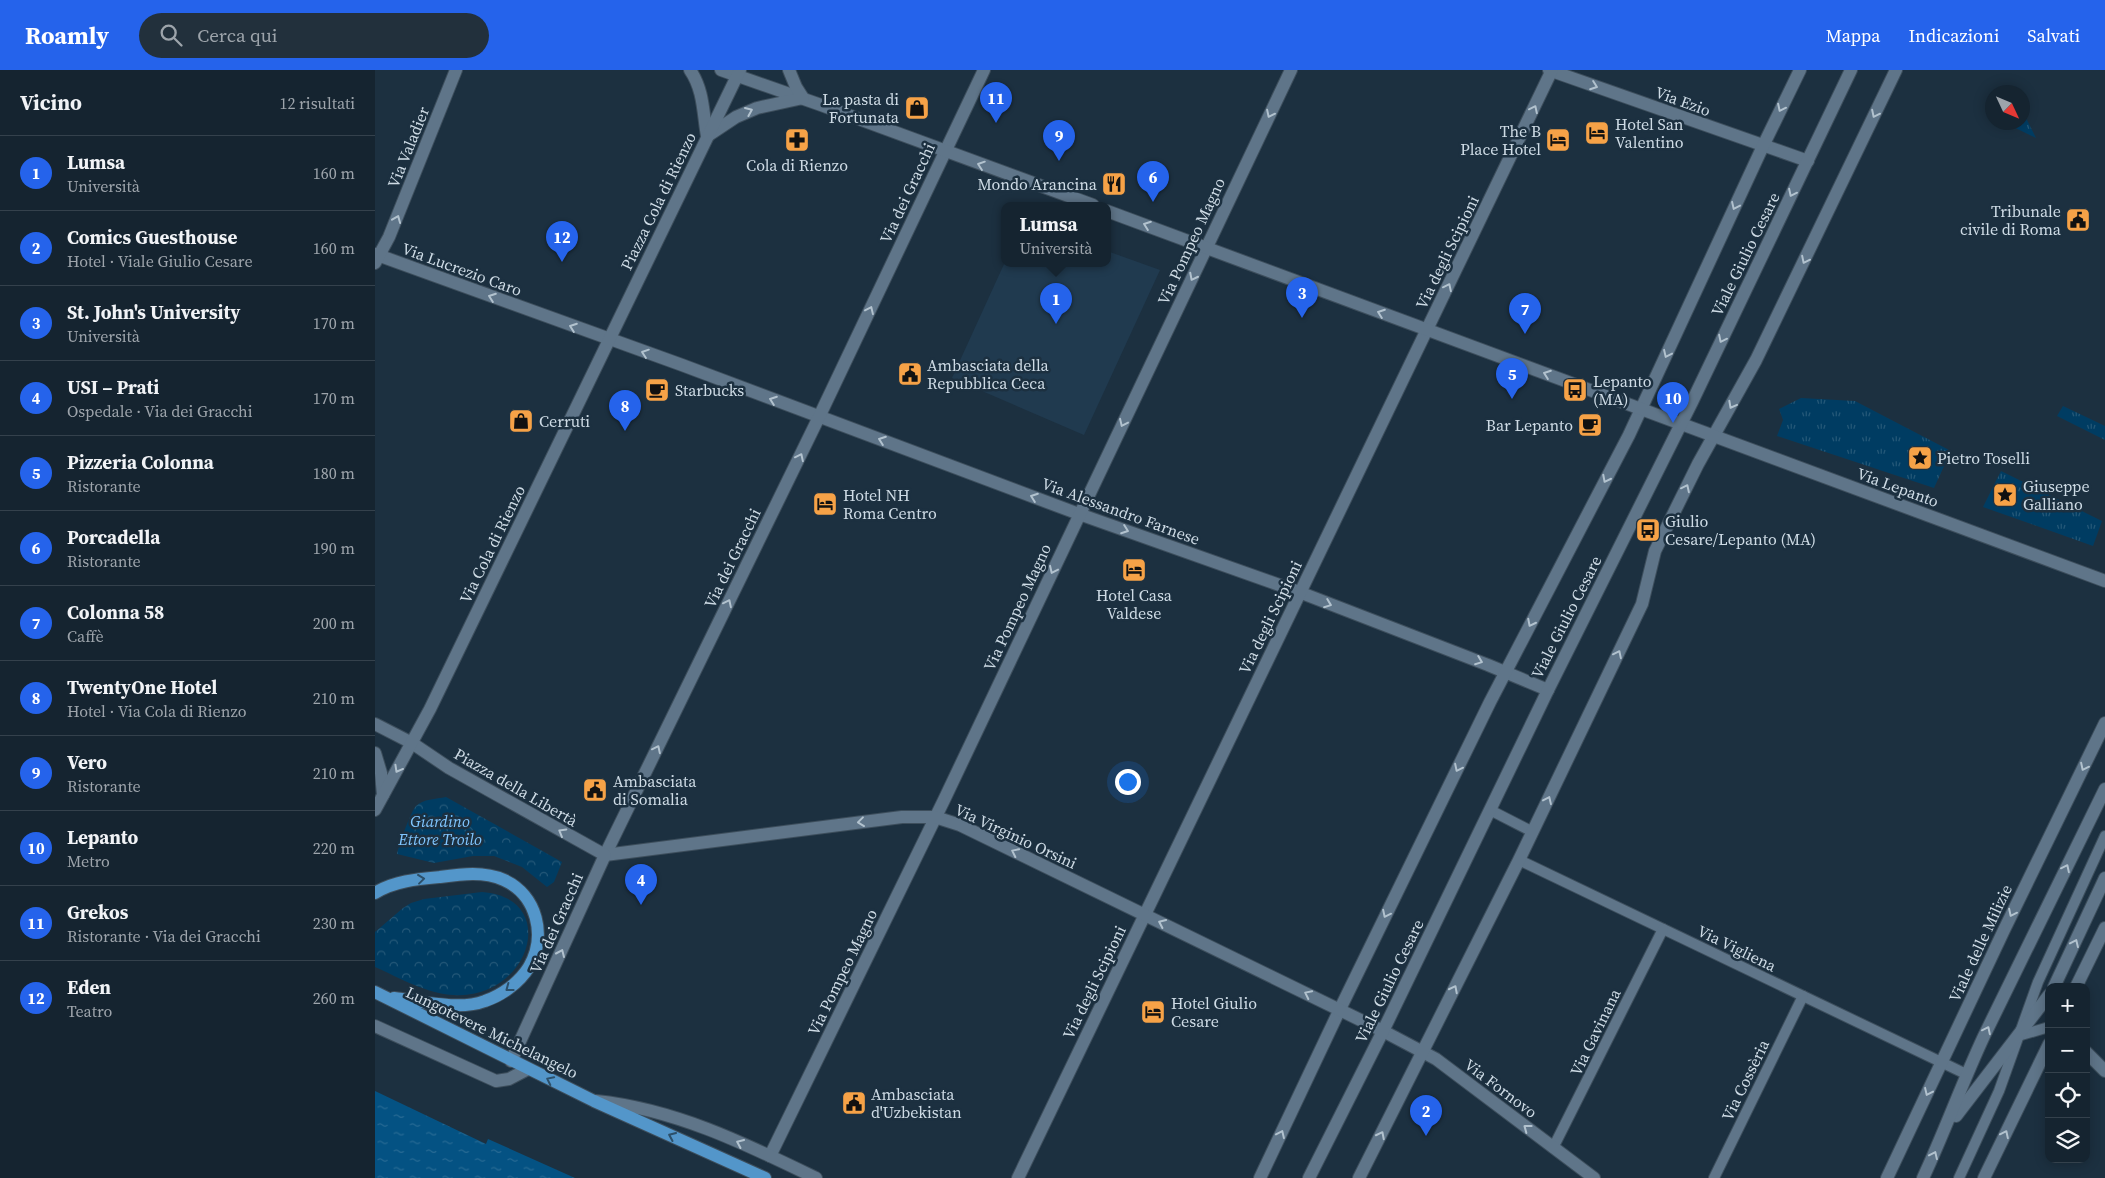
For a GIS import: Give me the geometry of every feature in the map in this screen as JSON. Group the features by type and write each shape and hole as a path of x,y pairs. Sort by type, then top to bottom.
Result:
{"main road":[{"path":"376,891 417,879 469,874 495,877 512,884 526,896 534,912 537,929 535,950 525,972 510,988 484,1002 457,1005 379,994"},
{"name":"Lungotevere Michelangelo","path":"379,994 594,1101 765,1178"}],"street":[{"name":"Via Valadier","path":"376,257 389,237 456,70"},
{"path":"690,70 697,82 703,102 707,136 735,117 757,108 803,98"},
{"path":"721,70 738,73 1085,202"},
{"path":"789,70 803,98"},
{"name":"Via dei Gracchi","path":"511,1061 605,856 819,417 984,70"},
{"name":"Via Pompeo Magno","path":"770,1156 935,817 1291,70"},
{"name":"Via Ezio","path":"1551,70 1808,161"},
{"name":"Via degli Scipioni","path":"1018,1178 1551,70"},
{"name":"Viale Giulio Cesare","path":"1260,1178 1340,1009 1506,672 1642,409 1800,70"},
{"name":"Viale Giulio Cesare","path":"1309,1178 1383,1031 1548,690 1681,424 1851,70"},
{"path":"1359,1178 1533,832 1643,604 1655,551 1698,464 1715,437 1756,360 1897,70"},
{"name":"Piazza Cola di Rienzo","path":"600,359 738,73"},
{"name":"Via Lepanto","path":"1111,212 2105,581"},
{"name":"Via Lucrezio Caro","path":"376,257 609,340"},
{"name":"Via Alessandro Farnese","path":"609,340 1079,514 1299,592 1548,690"},
{"name":"Via Cola di Rienzo","path":"412,743 600,359"},
{"name":"Viale delle Milizie","path":"1887,1178 2003,930 2105,723"},
{"name":"Piazza della Libertà","path":"375,724 412,743 449,768 605,856"},
{"path":"375,810 412,743"},
{"path":"375,753 381,773 383,795"},
{"path":"1923,1178 1945,1132 1966,1074 2105,789"},
{"name":"Via Virginio Orsini","path":"605,856 902,817 935,817 960,825 1383,1031"},
{"path":"2056,983 2105,878"},
{"path":"2078,983 2105,928"},
{"path":"1945,1132 2045,1000"},
{"path":"375,1026 496,1081 509,1079 528,1069"},
{"name":"Via Fornovo","path":"1383,1031 1424,1051 1594,1178"},
{"path":"1984,1178 2045,1052"},
{"path":"2090,1056 2105,1071"},
{"name":"Lungotevere Michelangelo","path":"594,1101 630,1105 691,1122 817,1178"}],"lane":[{"path":"1490,810 1533,832"},
{"path":"1959,1178 1995,1102 2037,982 2105,836"},
{"name":"Via Vigliena","path":"1519,860 1966,1074"},
{"name":"Via Gavinana","path":"1553,1148 1663,929"},
{"name":"Via Cossèria","path":"1714,1178 1803,996"},
{"path":"2017,1036 2045,1028"}],"shaded area":[{"path":"1111,252 1160,270 1084,435 952,378 1003,267 1111,267"}],"green space":[{"path":"2030,126 2036,138 2019,130 2030,130"},
{"path":"1801,398 1855,401 1951,451 1934,488 1777,436 1783,420 1779,409"},
{"path":"2063,406 2105,426 2105,440 2057,416"},
{"path":"2001,471 2102,521 2093,546 1983,507"},
{"name":"Giardino Ettore Troilo","path":"446,797 562,862 554,882 547,887 522,867 494,856 473,856 434,863 397,854 402,837 416,806 426,801"},
{"path":"482,892 507,898 522,911 528,929 526,948 517,966 501,982 480,992 454,995 444,994 414,985 375,967 375,932 403,908 424,899"}],"water":[{"path":"375,1091 486,1144 488,1139 575,1178 375,1178"}],"place":[{"name":"La pasta di Fortunata","path":"917,108"},
{"name":"Grekos","path":"996,123"},
{"name":"Hotel San Valentino","path":"1597,133"},
{"name":"Cola di Rienzo","path":"797,140"},
{"name":"The B Place Hotel","path":"1558,140"},
{"name":"Vero","path":"1059,161"},
{"name":"Mondo Arancina","path":"1114,184"},
{"name":"Porcadella","path":"1153,202"},
{"name":"Tribunale civile di Roma","path":"2078,220"},
{"name":"Eden","path":"562,262"},
{"name":"St. John's University","path":"1302,318"},
{"name":"Lumsa","path":"1056,324"},
{"name":"Colonna 58","path":"1525,334"},
{"name":"Ambasciata della Repubblica Ceca","path":"910,374"},
{"name":"Starbucks","path":"657,390"},
{"name":"Lepanto (MA)","path":"1575,390"},
{"name":"Pizzeria Colonna","path":"1512,399"},
{"name":"Cerruti","path":"521,421"},
{"name":"Lepanto","path":"1673,423"},
{"name":"Bar Lepanto","path":"1590,425"},
{"name":"TwentyOne Hotel","path":"625,431"},
{"name":"Pietro Toselli","path":"1920,458"},
{"name":"Giuseppe Galliano","path":"2005,495"},
{"name":"Hotel NH Roma Centro","path":"825,504"},
{"name":"Giulio Cesare/Lepanto (MA)","path":"1648,530"},
{"name":"Hotel Casa Valdese","path":"1134,570"},
{"name":"Ambasciata di Somalia","path":"595,790"},
{"name":"USI – Prati","path":"641,905"},
{"name":"Hotel Giulio Cesare","path":"1153,1012"},
{"name":"Ambasciata d'Uzbekistan","path":"854,1103"},
{"name":"Comics Guesthouse","path":"1426,1136"}]}
